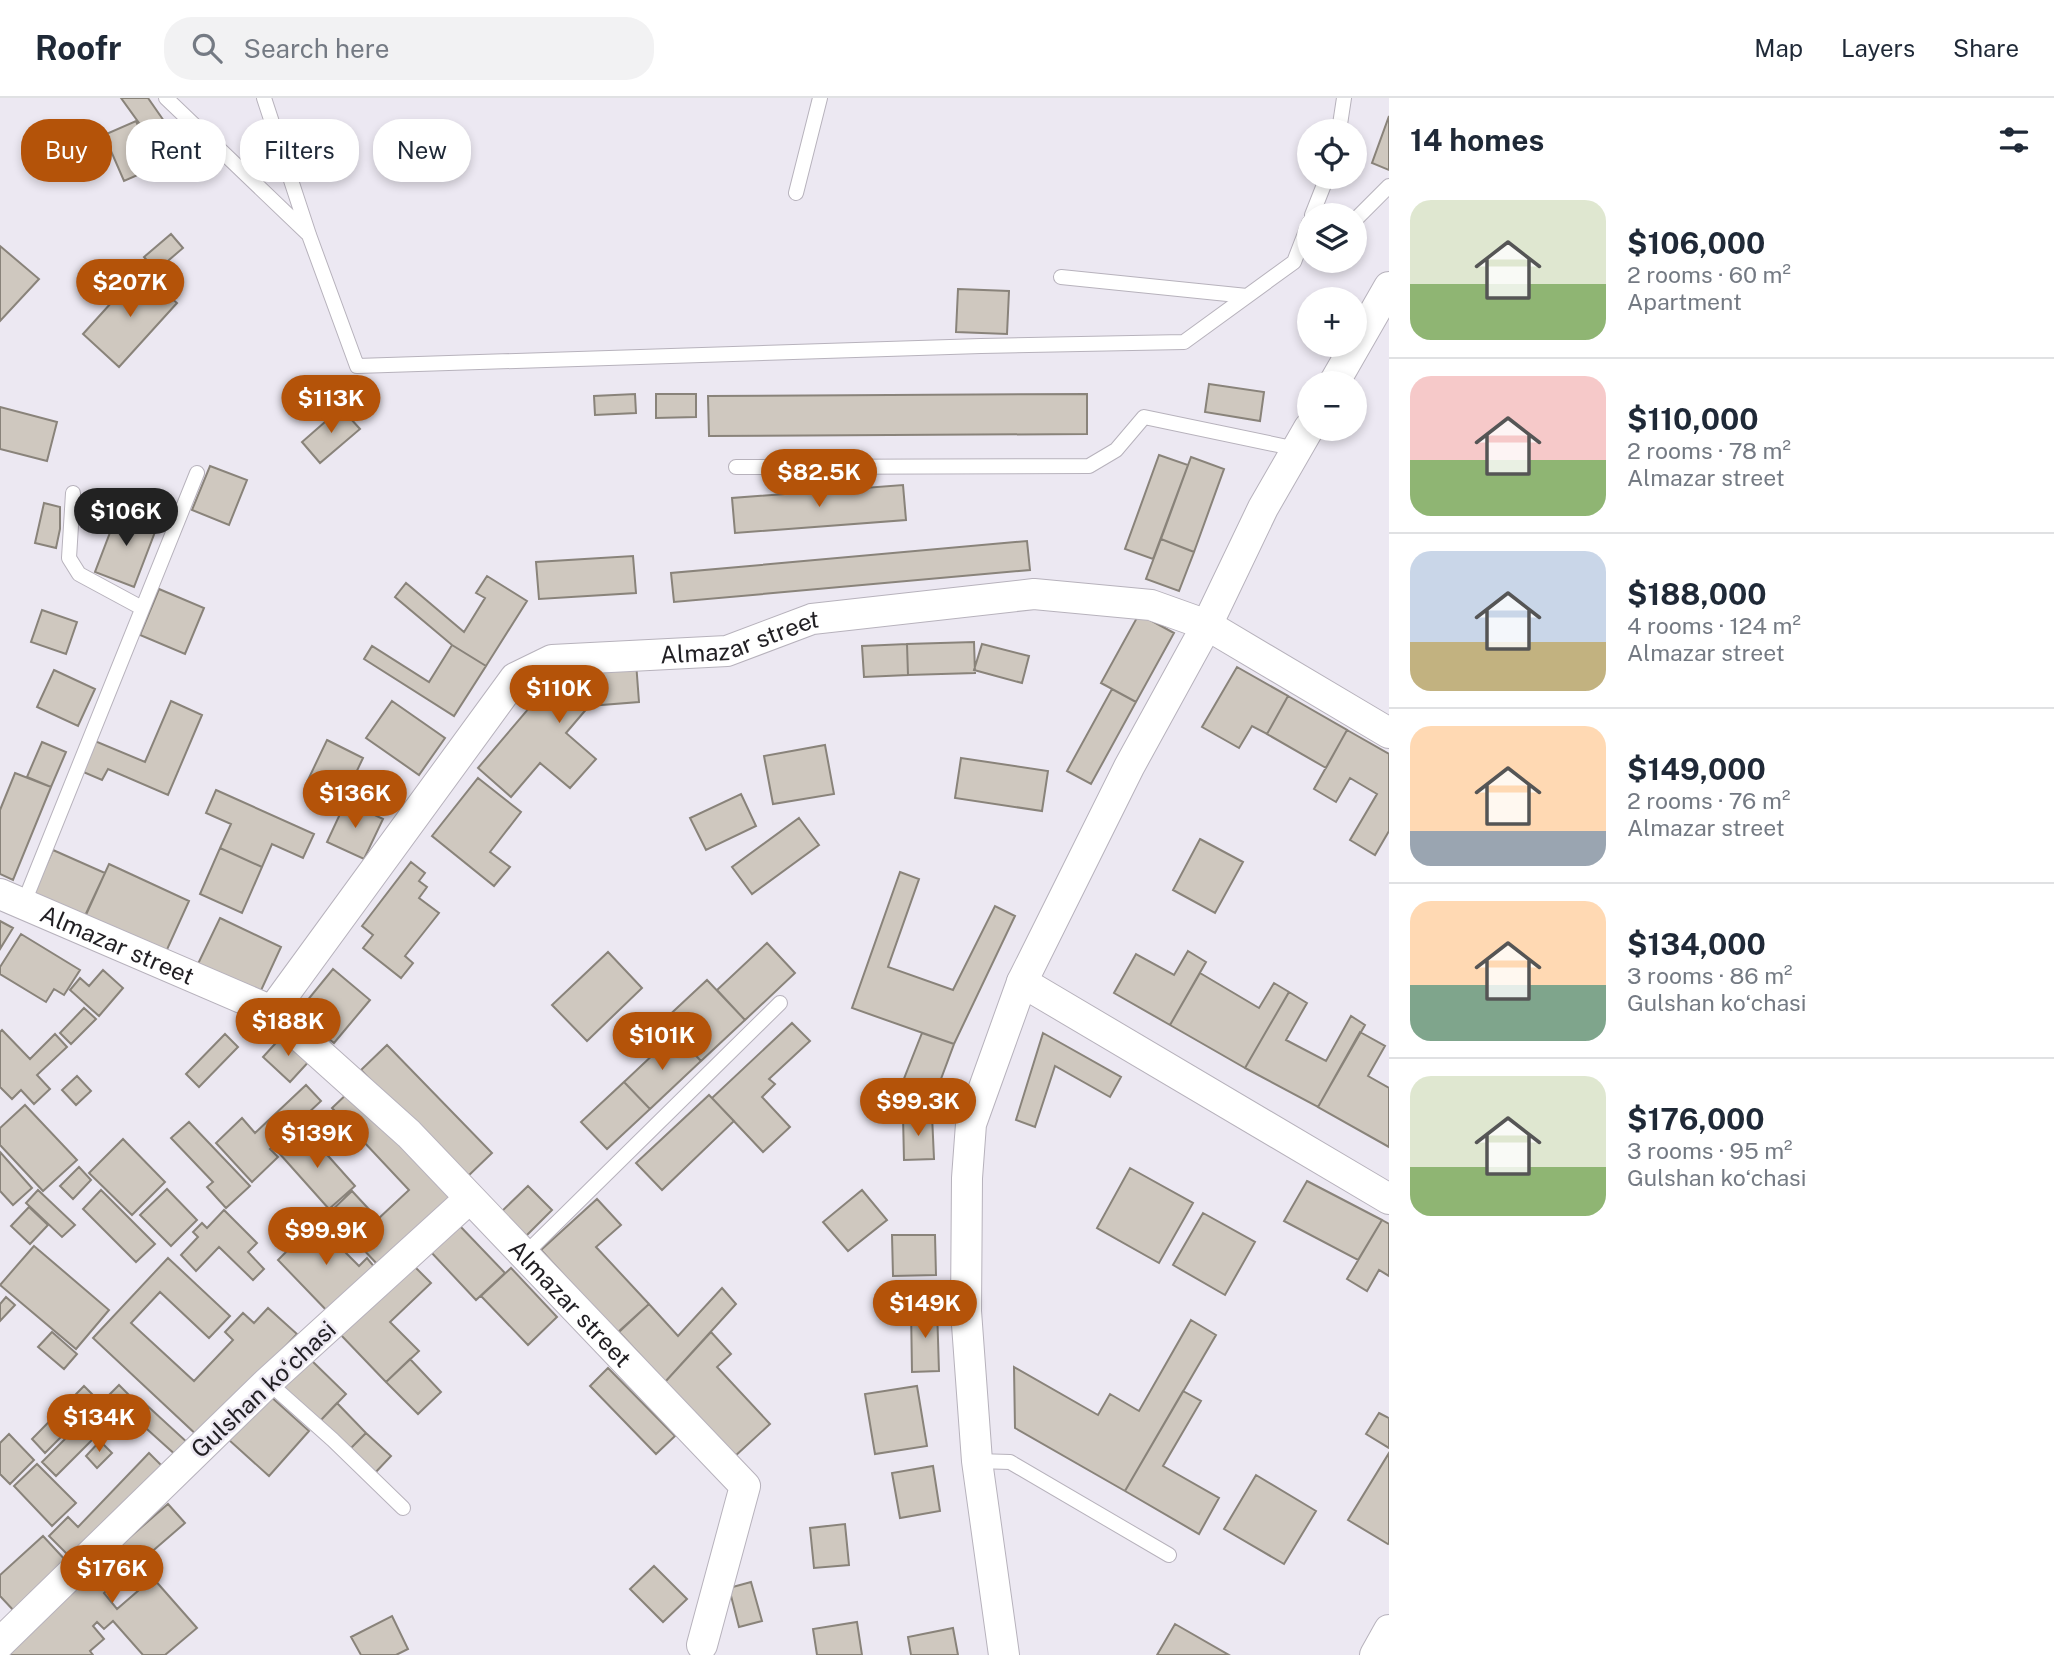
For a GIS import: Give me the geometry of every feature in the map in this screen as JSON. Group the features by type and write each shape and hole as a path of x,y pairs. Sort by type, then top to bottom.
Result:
{"street":[{"path":"1341,371 1389,288"},
{"path":"1004,1655 977,1461 966,1311 967,1178 971,1124 1022,982 1129,767 1208,625 1263,508 1301,441"},
{"name":"Almazar street","path":"272,1011 514,678 552,660 727,651 812,619 1034,594 1151,606 1208,625 1389,733"},
{"name":"Almazar street","path":"11,899 272,1011 409,1135 745,1486 702,1645"},
{"path":"1022,982 1389,1199"},
{"name":"Gulshan koʻchasi","path":"0,1643 268,1382 469,1199"},
{"path":"1375,1655 1389,1630"}],"lane":[{"path":"166,98 309,235"},
{"path":"264,98 309,235 357,366 967,346 1184,342 1297,260"},
{"path":"796,193 820,98"},
{"path":"1340,119 1343,98"},
{"path":"1367,208 1389,186"},
{"path":"1294,262 1297,254"},
{"path":"1061,277 1247,296"},
{"path":"736,467 1089,466 1116,450 1144,417 1297,437"},
{"path":"11,899 142,608 197,473"},
{"path":"73,493 69,558 79,575 142,608"},
{"path":"525,1254 780,1003"},
{"path":"268,1382 403,1507"},
{"path":"977,1461 1010,1462 1169,1555"}],"building":[{"path":"121,98 148,98 163,119 136,119"},
{"path":"1389,116 1389,170 1372,163"},
{"path":"126,125 124,181 112,153 112,132"},
{"path":"171,234 183,248 156,271 144,257"},
{"path":"0,246 39,279 0,321"},
{"path":"140,271 177,303 119,367 83,334"},
{"path":"958,289 1009,291 1007,334 956,332"},
{"path":"1209,384 1264,392 1260,421 1205,412"},
{"path":"635,394 636,413 595,415 594,396"},
{"path":"656,394 696,394 696,417 656,418"},
{"path":"1087,394 1087,434 709,436 708,396"},
{"path":"0,407 57,422 47,461 0,449"},
{"path":"341,408 360,429 320,463 302,442"},
{"path":"1159,455 1188,465 1153,559 1125,549"},
{"path":"1191,457 1224,469 1194,552 1161,539"},
{"path":"210,466 247,480 229,525 192,510"},
{"path":"903,485 906,520 735,533 732,498"},
{"path":"44,503 60,507 60,529 56,548 35,543"},
{"path":"119,509 158,524 134,587 95,572"},
{"path":"1161,539 1194,552 1179,591 1146,579"},
{"path":"1027,541 1030,570 674,602 671,573"},
{"path":"633,556 636,593 539,599 536,562"},
{"path":"487,576 527,601 486,666 452,645 395,597 406,583 464,632 485,598 476,593"},
{"path":"159,589 204,608 185,654 140,635"},
{"path":"42,610 77,622 66,654 31,642"},
{"path":"1139,614 1174,633 1136,702 1101,683"},
{"path":"974,642 975,673 908,675 907,644"},
{"path":"907,644 908,675 864,677 862,646"},
{"path":"982,644 1029,656 1022,683 974,670"},
{"path":"452,645 486,666 454,716 364,659 372,646 429,682"},
{"path":"636,662 639,702 589,706 566,733 596,759 570,788 540,763 511,797 478,768 564,667"},
{"path":"1237,667 1288,696 1267,734 1252,726 1239,748 1202,727"},
{"path":"54,670 95,689 78,726 37,707"},
{"path":"1112,689 1136,702 1091,784 1067,771"},
{"path":"1288,696 1347,730 1326,768 1267,734"},
{"path":"171,701 202,715 168,795 108,769 102,780 81,771 95,741 145,762"},
{"path":"392,701 445,738 419,775 366,738"},
{"path":"1347,730 1389,754 1389,831 1375,855 1350,840 1377,794 1350,778 1336,802 1314,789"},
{"path":"327,740 363,758 343,800 307,782"},
{"path":"42,742 66,752 51,787 27,777"},
{"path":"825,745 834,794 773,804 764,756"},
{"path":"961,758 1048,771 1042,811 955,798"},
{"path":"15,773 51,787 13,880 0,874 0,810"},
{"path":"478,778 521,812 490,852 510,867 494,886 432,836"},
{"path":"216,790 314,834 303,858 272,844 262,867 220,848 231,824 206,813"},
{"path":"741,794 756,826 706,850 690,818"},
{"path":"346,801 383,819 364,859 327,842"},
{"path":"799,818 819,845 752,894 732,867"},
{"path":"1200,839 1243,862 1215,913 1173,890"},
{"path":"220,848 262,867 242,913 200,894"},
{"path":"53,850 105,873 83,920 32,896"},
{"path":"411,862 425,873 419,881 427,887 419,898 439,913 405,956 413,963 401,978 363,948 373,935 362,926"},
{"path":"109,864 189,901 165,954 85,917"},
{"path":"900,872 919,879 888,967 953,990 995,906 1015,916 954,1044 852,1008"},
{"path":"220,918 281,947 258,997 196,968"},
{"path":"0,921 13,928 0,949"},
{"path":"21,934 80,970 64,995 54,989 46,1002 0,974 0,967"},
{"path":"767,943 795,973 745,1020 717,990"},
{"path":"1188,951 1206,962 1170,1025 1114,993 1136,954 1174,975"},
{"path":"608,952 642,988 587,1041 552,1005"},
{"path":"333,969 370,1000 334,1043 297,1013"},
{"path":"103,970 123,988 99,1016 70,990 80,978 89,986"},
{"path":"1200,973 1259,1008 1274,983 1289,992 1245,1068 1170,1025"},
{"path":"707,980 745,1020 701,1061 663,1021"},
{"path":"1289,992 1307,1003 1286,1040 1326,1061 1351,1016 1365,1025 1318,1107 1245,1068"},
{"path":"84,1008 96,1019 71,1044 60,1033"},
{"path":"792,1023 810,1041 769,1079 775,1084 762,1097 790,1127 763,1152 712,1098"},
{"path":"2,1030 30,1059 55,1034 67,1047 37,1075 50,1089 34,1104 21,1090 12,1099 0,1087"},
{"path":"1360,1032 1385,1046 1368,1076 1389,1088 1389,1147 1318,1107"},
{"path":"285,1033 312,1058 290,1082 263,1057"},
{"path":"922,1033 954,1044 929,1111 896,1099"},
{"path":"1043,1033 1121,1077 1110,1097 1055,1066 1035,1127 1016,1120"},
{"path":"225,1034 238,1047 199,1087 186,1074"},
{"path":"675,1034 701,1061 650,1109 624,1082"},
{"path":"387,1045 492,1153 466,1178 361,1070"},
{"path":"77,1076 91,1091 76,1105 62,1090"},
{"path":"624,1082 650,1109 607,1149 581,1122"},
{"path":"306,1085 321,1101 270,1149 278,1157 252,1182 216,1143 242,1118 255,1133"},
{"path":"352,1089 453,1196 378,1265 329,1213 352,1191 378,1219 409,1190 332,1108"},
{"path":"709,1095 734,1121 662,1190 636,1163"},
{"path":"25,1105 77,1160 43,1191 0,1145 0,1128"},
{"path":"932,1115 934,1159 904,1160 903,1116"},
{"path":"189,1122 250,1186 226,1208 207,1187 213,1182 171,1138"},
{"path":"305,1130 355,1186 329,1209 279,1153"},
{"path":"123,1139 165,1182 132,1215 89,1173"},
{"path":"0,1152 32,1188 13,1205 0,1191"},
{"path":"79,1167 91,1180 73,1199 60,1186"},
{"path":"1130,1168 1193,1203 1159,1263 1097,1228"},
{"path":"1307,1181 1382,1220 1358,1260 1284,1221"},
{"path":"528,1186 552,1210 525,1237 501,1212"},
{"path":"167,1189 197,1220 171,1246 140,1215"},
{"path":"38,1190 75,1225 62,1237 26,1203"},
{"path":"101,1190 155,1244 136,1262 83,1209"},
{"path":"862,1190 887,1220 848,1251 823,1222"},
{"path":"597,1199 621,1225 596,1247 649,1304 617,1333 541,1250"},
{"path":"29,1207 48,1225 30,1244 11,1226"},
{"path":"224,1210 257,1243 248,1252 264,1269 253,1280 219,1247 196,1271 181,1255 198,1237 193,1232 202,1223 207,1228"},
{"path":"1203,1213 1255,1242 1225,1295 1173,1265"},
{"path":"1382,1220 1389,1224 1389,1276 1379,1270 1367,1291 1347,1279"},
{"path":"315,1223 326,1234 335,1225 349,1240 341,1248 359,1266 367,1258 376,1269 330,1314 278,1260"},
{"path":"458,1224 505,1273 476,1300 430,1251"},
{"path":"892,1235 935,1235 936,1275 893,1276"},
{"path":"34,1246 109,1310 76,1349 0,1285"},
{"path":"168,1258 230,1316 209,1338 160,1292 131,1323 194,1381 233,1340 225,1332 243,1313 254,1323 268,1308 297,1334 200,1438 93,1338"},
{"path":"412,1264 431,1283 390,1322 419,1351 386,1382 339,1333"},
{"path":"511,1268 557,1317 528,1345 481,1296"},
{"path":"722,1288 736,1304 665,1382 619,1332 649,1304 678,1336"},
{"path":"6,1297 15,1305 0,1321 0,1304"},
{"path":"911,1308 937,1308 939,1371 912,1372"},
{"path":"1191,1320 1216,1335 1125,1491 1015,1428 1014,1367 1098,1415 1110,1394 1139,1411"},
{"path":"52,1332 77,1354 64,1369 38,1347"},
{"path":"711,1332 731,1354 717,1367 770,1424 734,1457 665,1382"},
{"path":"310,1359 346,1394 319,1422 282,1386"},
{"path":"410,1359 441,1392 418,1414 386,1382"},
{"path":"608,1368 675,1436 656,1454 590,1386"},
{"path":"119,1385 133,1399 56,1476 42,1462"},
{"path":"84,1386 98,1400 45,1453 32,1439"},
{"path":"917,1386 927,1446 875,1454 865,1394"},
{"path":"1183,1391 1201,1401 1163,1466 1219,1498 1199,1534 1125,1491"},
{"path":"269,1395 309,1431 269,1476 229,1440"},
{"path":"141,1400 189,1444 178,1457 129,1413"},
{"path":"337,1403 366,1433 348,1451 319,1422"},
{"path":"1379,1413 1389,1418 1389,1448 1366,1434"},
{"path":"366,1433 391,1456 373,1475 348,1451"},
{"path":"9,1434 34,1460 10,1484 0,1474 0,1443"},
{"path":"100,1441 112,1453 97,1468 86,1456"},
{"path":"149,1453 163,1467 73,1560 49,1536 68,1517 78,1527"},
{"path":"1389,1453 1389,1543 1388,1544 1348,1520"},
{"path":"37,1464 76,1503 52,1526 14,1486"},
{"path":"933,1466 940,1511 900,1518 892,1473"},
{"path":"1256,1475 1316,1511 1284,1564 1224,1529"},
{"path":"168,1504 185,1523 104,1593 117,1609 153,1578 197,1628 165,1655 143,1655 113,1621 104,1629 97,1622 93,1626 104,1639 90,1651 93,1655 8,1655 2,1648"},
{"path":"845,1524 849,1565 814,1568 810,1528"},
{"path":"43,1536 68,1563 15,1612 0,1596 0,1575"},
{"path":"654,1566 687,1599 663,1622 630,1589"},
{"path":"751,1582 762,1621 739,1627 729,1588"},
{"path":"392,1616 408,1649 396,1655 361,1655 351,1637"},
{"path":"857,1622 862,1655 817,1655 813,1629"},
{"path":"1175,1624 1229,1655 1157,1655"},
{"path":"953,1628 958,1655 911,1655 908,1637"}]}
